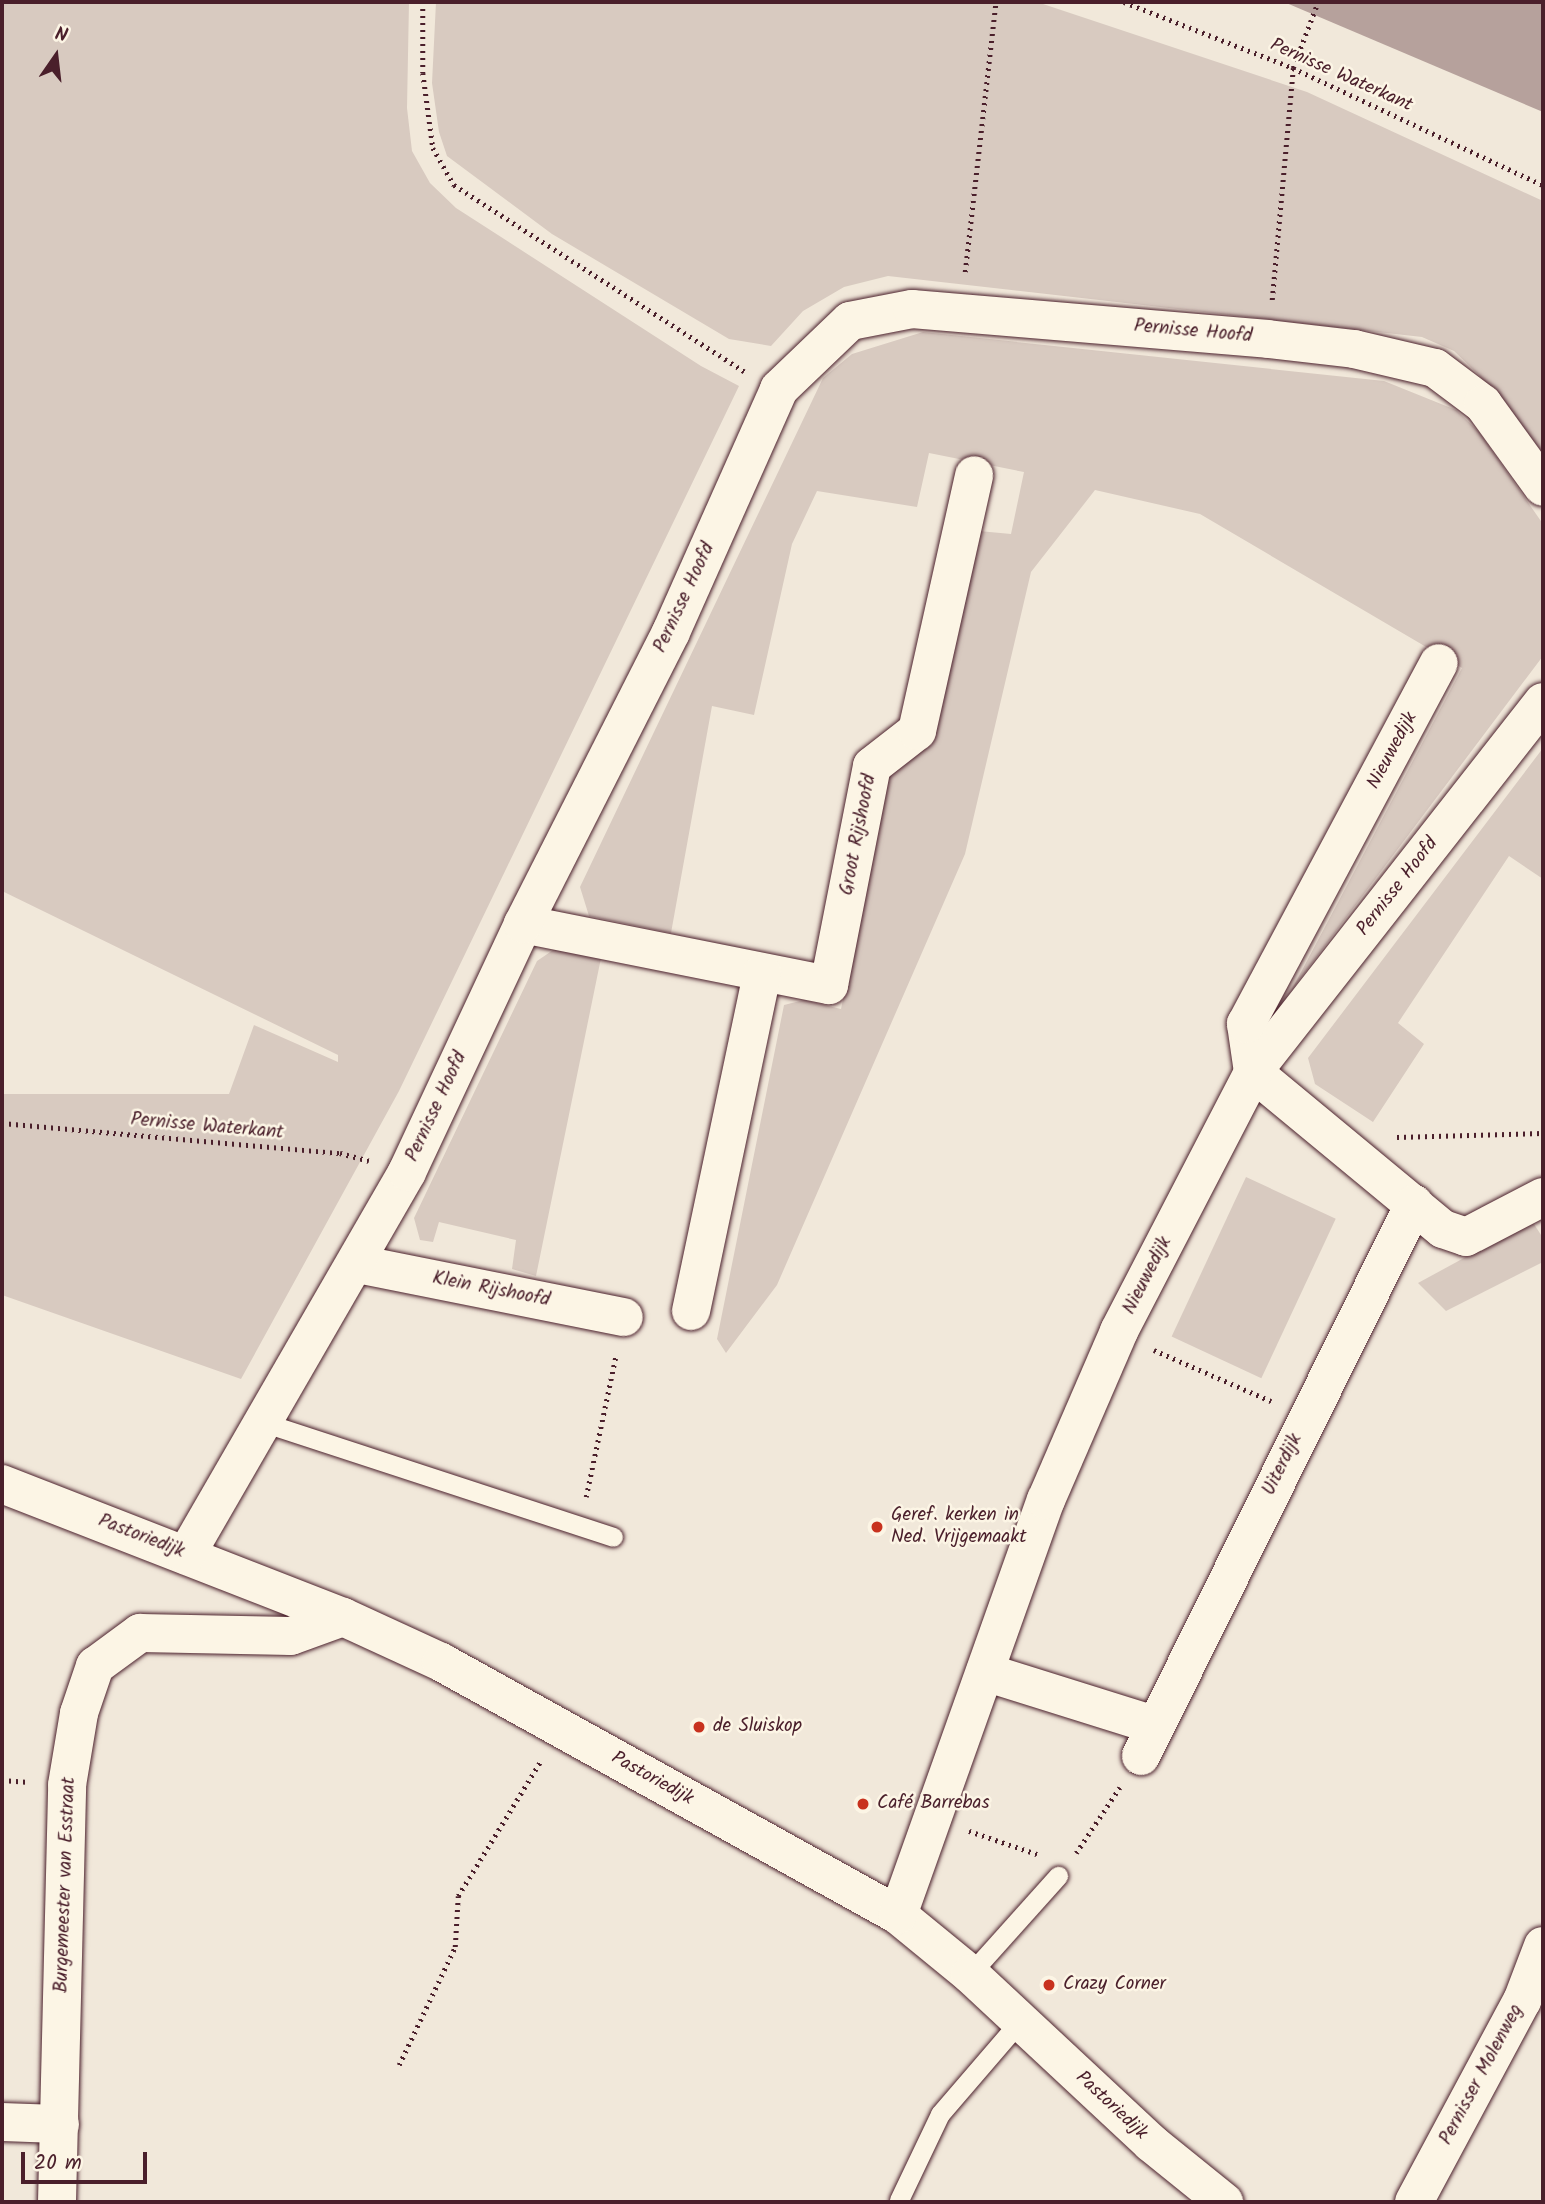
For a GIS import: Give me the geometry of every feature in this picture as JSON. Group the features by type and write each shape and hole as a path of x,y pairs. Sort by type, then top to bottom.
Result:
{"street":[{"name":"Pernisse Hoofd","path":"186,1555 358,1264 407,1172 523,924 671,632 779,388 850,321 912,309 1268,339 1354,349 1435,368 1483,404 1543,487"},
{"name":"Groot Rijshoofd","path":"523,924 829,985 872,766 916,732 974,475"},
{"name":"Nieuwedijk","path":"898,1916 1046,1500 1119,1331 1253,1072 1246,1024 1439,663"},
{"name":"Pernisse Hoofd","path":"1253,1072 1543,702"},
{"path":"691,1311 762,973"},
{"path":"1253,1072 1443,1229 1466,1237 1543,1197"},
{"name":"Uiterdijk","path":"1147,1741 1414,1204"},
{"name":"Klein Rijshoofd","path":"358,1264 624,1317"},
{"name":"Pastoriedijk","path":"2,1484 343,1618 441,1662 898,1916 970,1974 1150,2143 1224,2202"},
{"name":"Burgemeester van Esstraat","path":"57,2202 67,1784 79,1713 95,1666 140,1633 290,1636 343,1618"},
{"path":"985,1672 1147,1741"},
{"name":"Pernisser Molenweg","path":"1414,2202 1522,2001 1543,1946"},
{"path":"2,2122 60,2124"}],"lane":[{"path":"265,1423 579,1529 613,1537"},
{"path":"970,1974 1063,1870"},
{"path":"899,2200 940,2114 1019,2022"}],"path":[{"path":"423,2 423,73 433,148 454,185 751,376 779,388"},
{"path":"965,270 996,2"},
{"name":"Pernisse Waterkant","path":"1124,2 1293,68 1543,185"},
{"path":"1268,339 1293,68 1318,2"},
{"name":"Pernisse Waterkant","path":"2,1123 340,1153 407,1172"},
{"path":"1397,1137 1543,1133"},
{"path":"579,1529 624,1317"},
{"path":"1119,1331 1307,1416"},
{"path":"398,2065 455,1947 458,1896 560,1728"},
{"path":"932,1819 1063,1870 1147,1741"}],"shaded area":[{"path":"2,2 409,2 407,108 412,151 430,183 456,208 701,366 739,386 399,1091 241,1379 2,1295 2,1094 229,1094 254,1025 338,1062 338,1055 2,891"},
{"path":"436,2 1037,2 1307,92 1543,201 1543,458 1478,374 1454,351 1422,337 888,276 844,287 803,311 771,346 729,339 552,234 447,156 439,132 432,83"},
{"path":"1284,2 1543,2 1543,112"},
{"path":"923,332 1384,381 1456,410 1479,432 1543,524 1543,656 1291,991 1462,668 1200,514 1095,490 1031,572 965,854 777,1285 726,1353 717,1339 784,1005 804,1000 841,1009 890,771 979,531 1011,534 1024,472 929,453 917,507 817,491 792,544 754,715 712,706 671,933 589,916 580,887 823,378 852,354"},
{"path":"1543,748 1543,879 1509,856 1398,1023 1424,1044 1373,1122 1315,1084 1308,1058"},
{"path":"559,946 601,958 536,1276 512,1269 516,1240 439,1222 433,1242 420,1240 414,1218 537,961"},
{"path":"1246,1177 1336,1219 1261,1378 1172,1337"},
{"path":"1532,1221 1543,1238 1543,1262 1446,1311 1418,1283"}],"place":[{"name":"Geref. kerken in Ned. Vrijgemaakt","path":"877,1527"},
{"name":"de Sluiskop","path":"699,1727"},
{"name":"Café Barrebas","path":"863,1804"},
{"name":"Crazy Corner","path":"1049,1985"}]}
